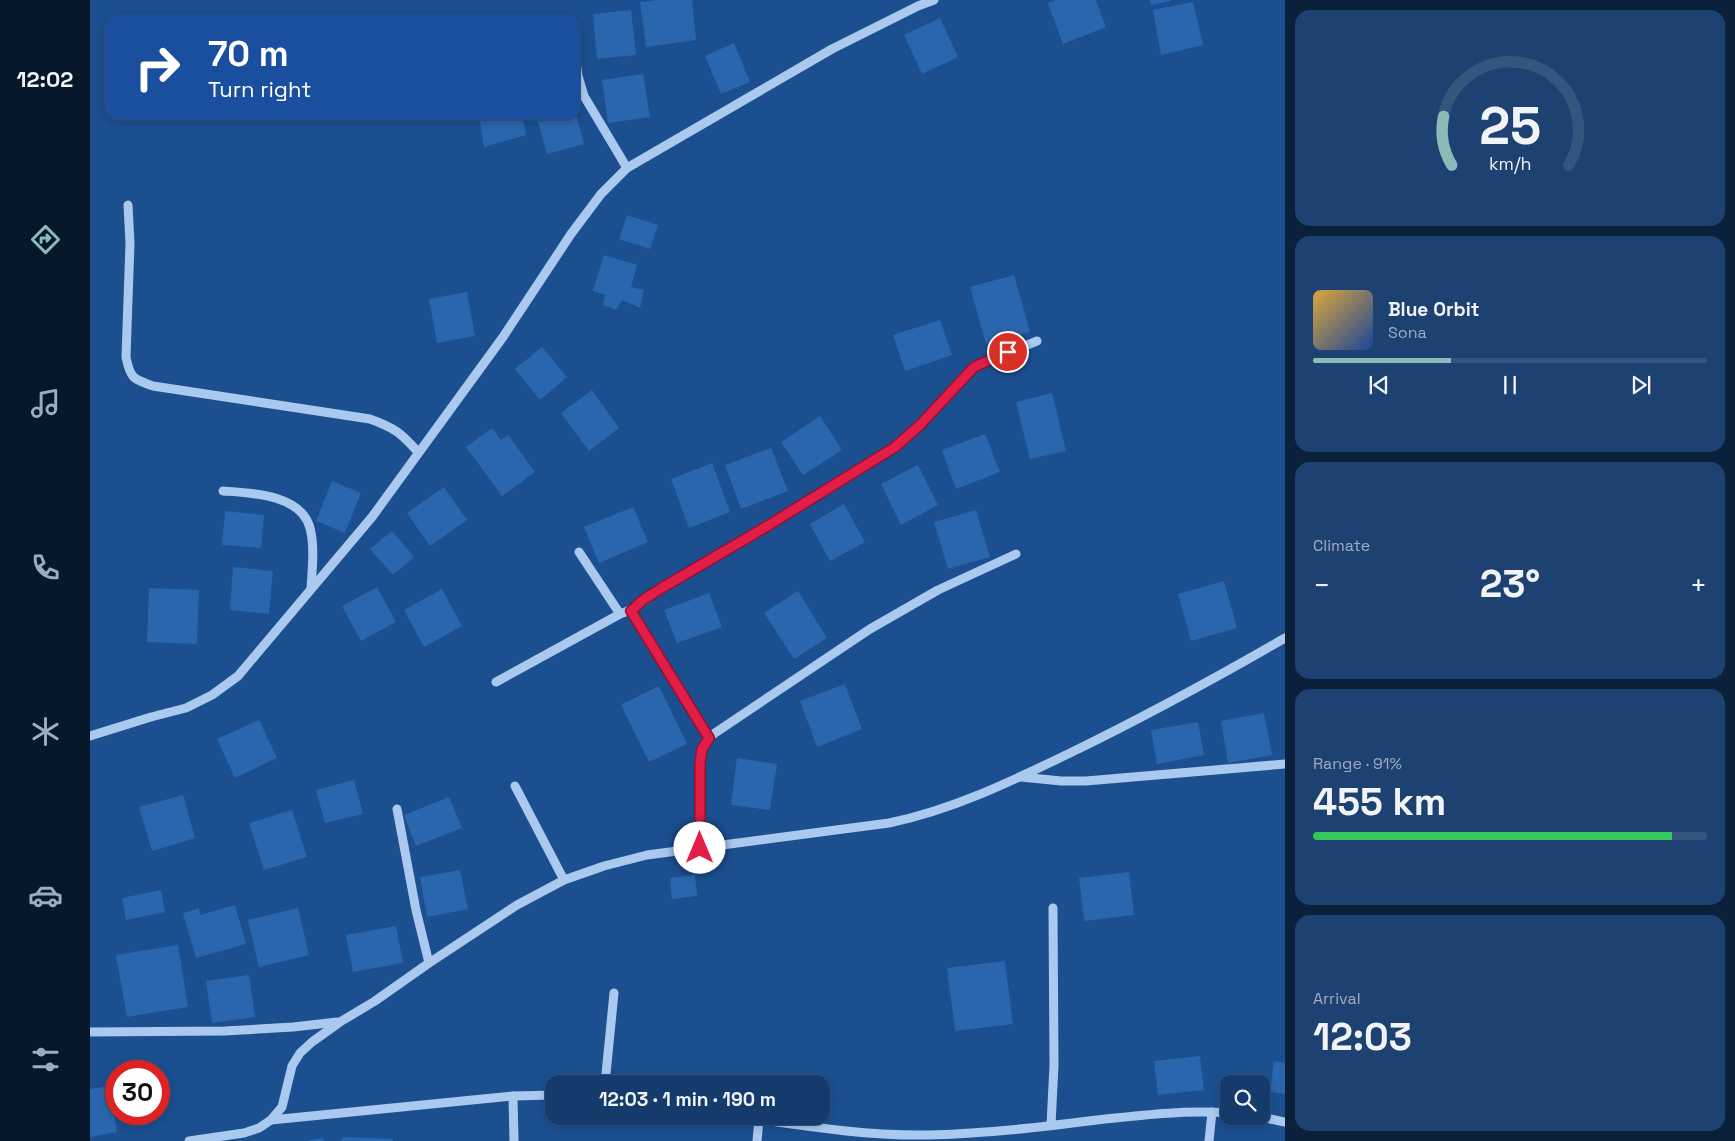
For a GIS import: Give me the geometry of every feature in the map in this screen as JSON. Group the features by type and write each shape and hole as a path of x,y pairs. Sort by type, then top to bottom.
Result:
{"street":[{"path":"90,736 186,708 212,695 238,676 372,517 503,337 571,234 601,194 628,168 832,49 918,6 934,0"},
{"path":"580,83 584,96 628,168"},
{"path":"128,205 130,243 126,357 130,373 138,381 153,386 370,419 387,425 402,434 418,452"},
{"path":"496,682 620,614 631,611 643,600 660,589 895,447 920,425 974,367 1037,341"},
{"path":"223,491 260,494 286,501 300,511 310,526 313,549 311,590"},
{"path":"579,552 620,614"},
{"path":"700,848 700,763 702,749 709,738 870,629 938,590 1016,554"},
{"path":"631,611 709,738"},
{"path":"189,1141 244,1133 260,1128 271,1120 282,1107 292,1066 300,1054 312,1042 517,905 564,880 638,857 889,823 918,817 959,803 1021,777 1208,682 1285,638"},
{"path":"1021,777 1061,781 1086,781 1285,764"},
{"path":"515,786 564,880"},
{"path":"397,809 416,910 429,963"},
{"path":"1051,1125 1054,1065 1053,908"},
{"path":"607,1075 614,993"},
{"path":"90,1032 224,1031 340,1022"},
{"path":"271,1120 513,1096 545,1095"},
{"path":"513,1096 514,1141"},
{"path":"803,1125 855,1132 927,1138 1157,1113 1190,1111 1220,1112"},
{"path":"1209,1141 1212,1112"},
{"path":"1270,1119 1285,1122"},
{"path":"757,1141 758,1125"}],"building":[{"path":"692,0 696,40 646,47 640,2"},
{"path":"1055,0 1096,0 1106,27 1063,44 1048,3"},
{"path":"1150,0 1170,0 1170,1 1151,5"},
{"path":"1193,2 1203,45 1161,55 1153,10"},
{"path":"631,10 636,55 597,59 593,14"},
{"path":"940,18 958,57 922,74 904,35"},
{"path":"734,43 750,82 721,94 705,56"},
{"path":"643,74 650,117 608,123 602,80"},
{"path":"480,120 523,120 526,135 484,147"},
{"path":"537,120 577,120 584,144 547,154"},
{"path":"627,215 658,225 650,249 619,239"},
{"path":"604,255 637,265 631,287 644,290 640,308 622,300 616,310 603,305 605,295 593,291"},
{"path":"1014,275 1030,332 986,344 970,287"},
{"path":"467,292 475,336 437,343 429,299"},
{"path":"940,320 952,355 905,371 893,335"},
{"path":"542,347 567,377 540,400 515,369"},
{"path":"592,390 619,428 589,451 561,413"},
{"path":"1052,393 1066,451 1030,459 1016,402"},
{"path":"820,416 842,450 803,475 781,442"},
{"path":"492,428 501,440 508,435 535,472 502,496 466,447"},
{"path":"985,434 1000,472 956,489 942,450"},
{"path":"771,448 788,491 741,509 725,465"},
{"path":"712,463 730,512 689,528 671,479"},
{"path":"918,465 938,505 901,525 881,484"},
{"path":"332,481 361,493 345,533 316,521"},
{"path":"444,487 467,520 430,546 407,513"},
{"path":"844,504 865,542 830,561 810,524"},
{"path":"633,507 648,542 599,563 584,527"},
{"path":"976,510 990,557 948,569 934,522"},
{"path":"225,511 264,515 261,548 222,545"},
{"path":"392,531 414,557 393,575 370,549"},
{"path":"233,567 273,571 269,614 230,610"},
{"path":"1224,581 1237,628 1191,641 1178,594"},
{"path":"377,587 396,622 361,641 342,606"},
{"path":"149,588 199,590 197,644 147,642"},
{"path":"442,589 462,626 424,647 404,610"},
{"path":"798,591 827,638 794,659 764,613"},
{"path":"709,593 722,627 677,643 664,610"},
{"path":"845,684 862,729 817,747 800,701"},
{"path":"659,686 687,744 649,762 621,705"},
{"path":"1264,713 1272,755 1228,763 1221,721"},
{"path":"259,720 277,758 235,778 217,739"},
{"path":"1198,722 1204,755 1157,764 1151,730"},
{"path":"737,758 777,764 770,810 731,805"},
{"path":"354,780 363,814 325,823 316,790"},
{"path":"183,795 195,838 152,851 139,807"},
{"path":"449,797 462,828 416,846 404,815"},
{"path":"292,810 307,857 264,870 249,823"},
{"path":"460,870 468,909 427,917 420,877"},
{"path":"1129,872 1134,915 1084,921 1079,878"},
{"path":"695,875 697,896 672,899 670,878"},
{"path":"161,890 165,912 126,920 122,898"},
{"path":"235,905 246,944 196,958 183,913 199,908 200,915"},
{"path":"298,908 309,955 259,967 248,920"},
{"path":"396,926 403,963 353,972 346,935"},
{"path":"178,945 188,1007 127,1017 116,955"},
{"path":"1005,961 1013,1024 955,1031 947,968"},
{"path":"249,975 255,1017 212,1023 206,981"},
{"path":"1200,1056 1204,1090 1158,1095 1154,1061"},
{"path":"1274,1061 1285,1063 1285,1094 1270,1092"},
{"path":"105,1087 105,1125 116,1125 117,1132 90,1137 90,1089"},
{"path":"342,1137 393,1139 393,1141 342,1141"},
{"path":"323,1138 324,1141 309,1141 309,1140"}],"route":[{"path":"700,848 700,763 702,749 709,738 631,611 643,600 660,589 769,525 895,447 920,425 974,367 1008,352"}]}
